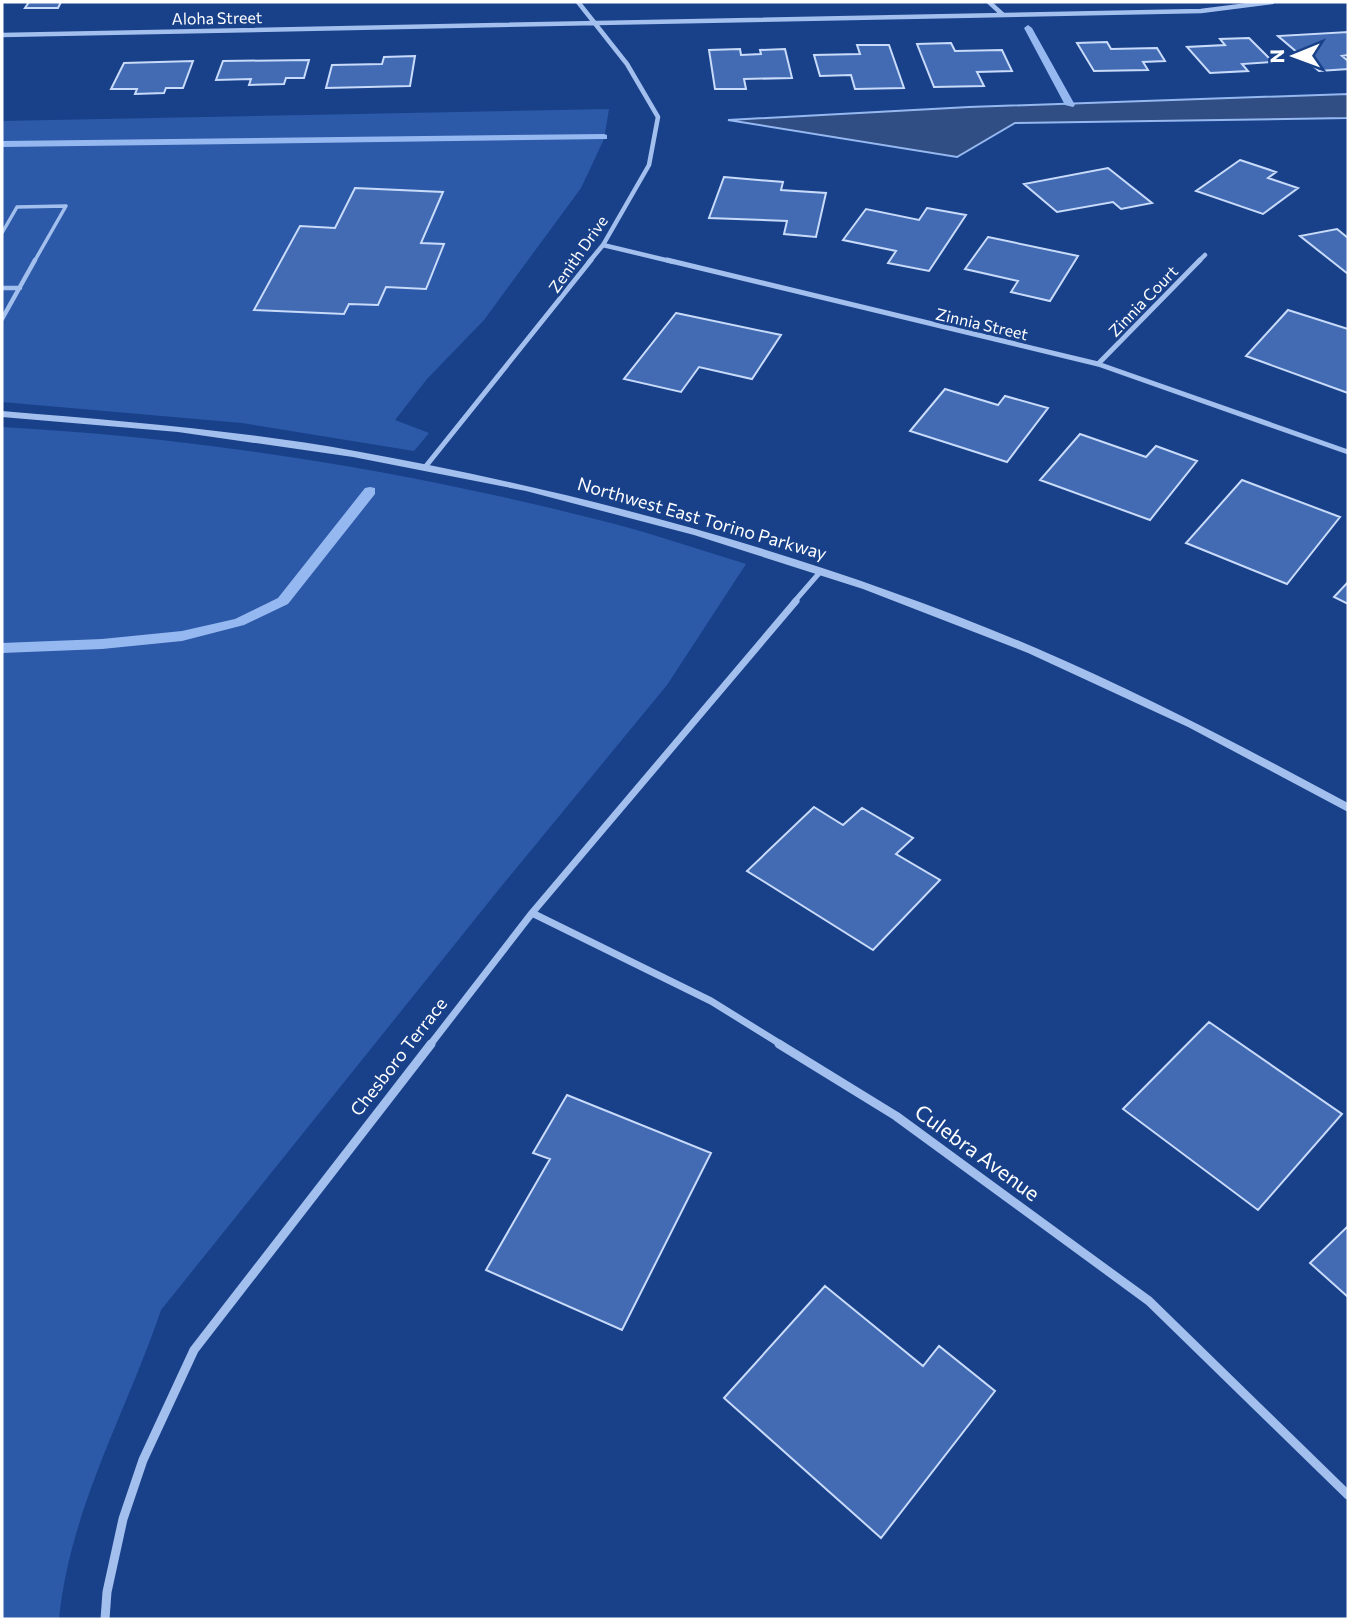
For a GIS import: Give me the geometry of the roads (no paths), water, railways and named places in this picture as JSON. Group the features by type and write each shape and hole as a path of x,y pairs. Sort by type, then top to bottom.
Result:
{"street":[{"name":"Zenith Drive","path":"426,466 603,246 649,164 658,117 627,64 578,2"},
{"path":"989,2 1003,14"},
{"name":"Aloha Street","path":"2,34 1202,11 1272,2"},
{"name":"Zinnia Street","path":"603,246 1098,364 1348,452"},
{"name":"Zinnia Court","path":"1098,364 1205,255"},
{"name":"Northwest East Torino Parkway","path":"2,414 233,435 426,466 612,508 821,570 958,622 1119,690 1348,808"},
{"name":"Chesboro Terrace","path":"105,1619 123,1519 143,1460 194,1350 532,913 821,570"},
{"name":"Culebra Avenue","path":"532,913 711,1001 896,1116 1149,1301 1348,1495"}],"lane":[{"path":"2,233 17,207 66,206 2,319"},
{"path":"2,288 20,288"}],"waterway":[{"path":"1028,28 1070,105"},
{"path":"2,144 604,137"},
{"path":"2,648 102,644 182,636 239,622 283,601 370,491"}]}
